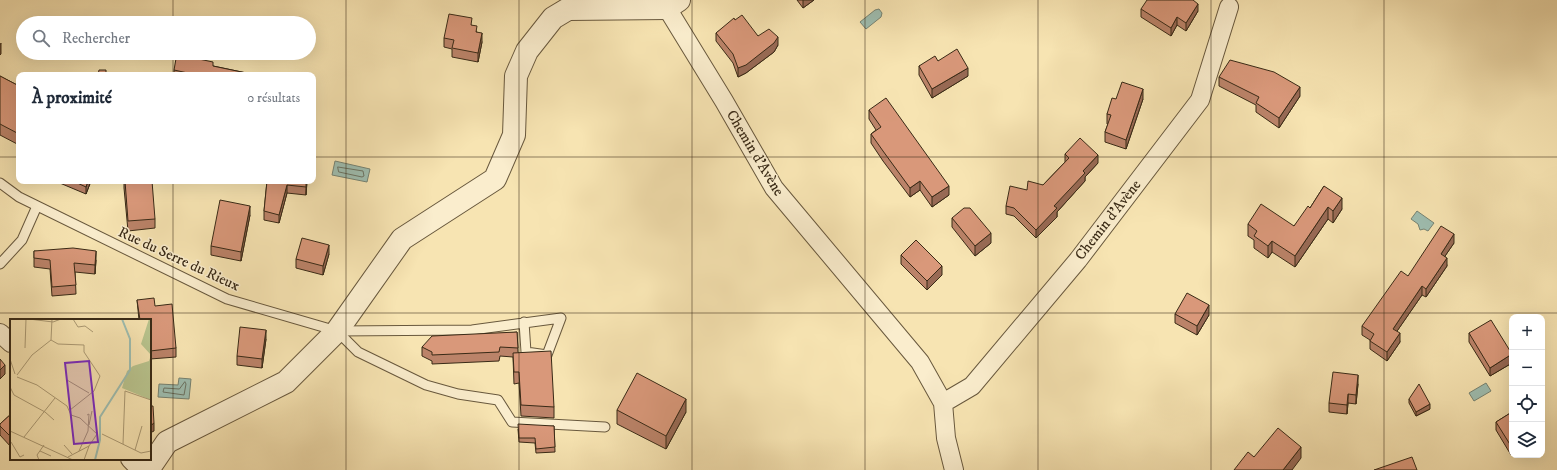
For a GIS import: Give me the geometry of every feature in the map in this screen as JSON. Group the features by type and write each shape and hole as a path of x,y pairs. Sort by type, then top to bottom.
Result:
{"street":[{"path":"148,470 167,442 286,382 337,331 402,239 495,179 514,135 516,76 527,51 552,18 568,9 673,4"},
{"name":"Chemin d'Avène","path":"673,4 724,101 774,188 920,362 943,402 946,438 954,470"},
{"name":"Chemin d'Avène","path":"943,402 972,386 1078,260 1200,100 1229,7"},
{"path":"0,333 10,342"},
{"path":"131,460 141,470"}],"lane":[{"name":"Rue du Serre du Rieux","path":"0,184 19,197 227,299 337,331 472,330 524,322 561,318 547,355 526,352 524,322"},
{"path":"0,264 22,240 37,206"},
{"path":"337,331 358,352 426,385 458,394 498,400 512,422 605,427"}],"water":[{"path":"879,9 882,13 881,17 866,29 860,22 875,10"},
{"path":"335,161 370,169 367,182 332,175"},
{"path":"1417,211 1434,223 1428,231 1424,229 1420,230 1418,224 1411,219"},
{"path":"179,378 191,379 189,399 158,397 159,384 178,385"},
{"path":"1486,383 1491,391 1474,401 1469,393"}],"building":[{"path":"1147,0 1193,0 1198,4 1186,23 1177,17 1171,28 1141,9"},
{"path":"449,14 472,18 471,25 477,26 476,32 482,33 478,53 452,48 454,40 444,38"},
{"path":"742,15 758,36 769,29 778,37 774,43 746,65 738,68 733,54 716,33 734,18 735,20"},
{"path":"957,49 968,68 932,89 919,66 935,56 938,61"},
{"path":"176,60 204,60 213,62 213,66 242,72 183,72 174,70"},
{"path":"1230,60 1274,72 1300,87 1279,118 1256,103 1259,97 1219,77"},
{"path":"99,70 106,70 106,72 99,72"},
{"path":"0,76 16,84 16,132 0,124"},
{"path":"1122,82 1143,89 1126,140 1105,132 1111,115 1107,114 1112,98 1116,99"},
{"path":"886,98 949,186 932,197 920,181 910,188 871,134 881,127 869,110"},
{"path":"1080,138 1098,155 1083,171 1085,173 1054,206 1057,208 1036,230 1014,208 1006,206 1010,186 1027,190 1028,181 1043,185 1069,158 1065,154"},
{"path":"80,184 87,184 86,187"},
{"path":"125,184 152,184 155,219 128,221"},
{"path":"267,184 306,184 306,187 287,185 279,215 264,211"},
{"path":"1324,186 1342,198 1333,211 1328,207 1295,256 1272,241 1268,246 1254,236 1257,231 1248,224 1261,204 1294,226 1308,206 1310,208"},
{"path":"220,200 250,206 241,252 211,246"},
{"path":"964,208 970,208 991,233 975,246 952,218"},
{"path":"1441,226 1454,234 1441,254 1447,258 1426,289 1422,286 1393,329 1400,333 1387,352 1370,341 1374,334 1362,326 1401,271 1408,276"},
{"path":"302,238 329,245 323,266 296,259"},
{"path":"916,240 942,266 927,281 901,255"},
{"path":"73,248 96,251 95,265 74,263 76,285 52,287 50,260 34,258 34,251"},
{"path":"1187,293 1209,305 1197,326 1175,314"},
{"path":"154,298 155,306 172,304 176,348 151,351 151,319 140,319 137,300"},
{"path":"1491,320 1509,349 1509,356 1490,368 1469,333"},
{"path":"240,327 266,330 262,359 237,356"},
{"path":"517,332 518,348 500,347 499,352 432,355 432,352 422,347 432,336"},
{"path":"551,351 554,407 521,405 519,372 514,372 513,353"},
{"path":"0,359 5,365 0,370"},
{"path":"1333,372 1358,375 1356,395 1348,394 1347,405 1329,403"},
{"path":"637,373 686,399 666,436 617,410"},
{"path":"1419,384 1430,404 1416,412 1409,399"},
{"path":"151,406 153,406 154,423 151,425"},
{"path":"1509,414 1509,443 1496,422"},
{"path":"10,415 10,436 0,426 0,424"},
{"path":"518,424 554,426 555,447 536,449 535,438 519,438"},
{"path":"1278,428 1301,447 1283,470 1234,470 1248,452 1254,457"},
{"path":"1412,457 1417,470 1374,470"}]}
